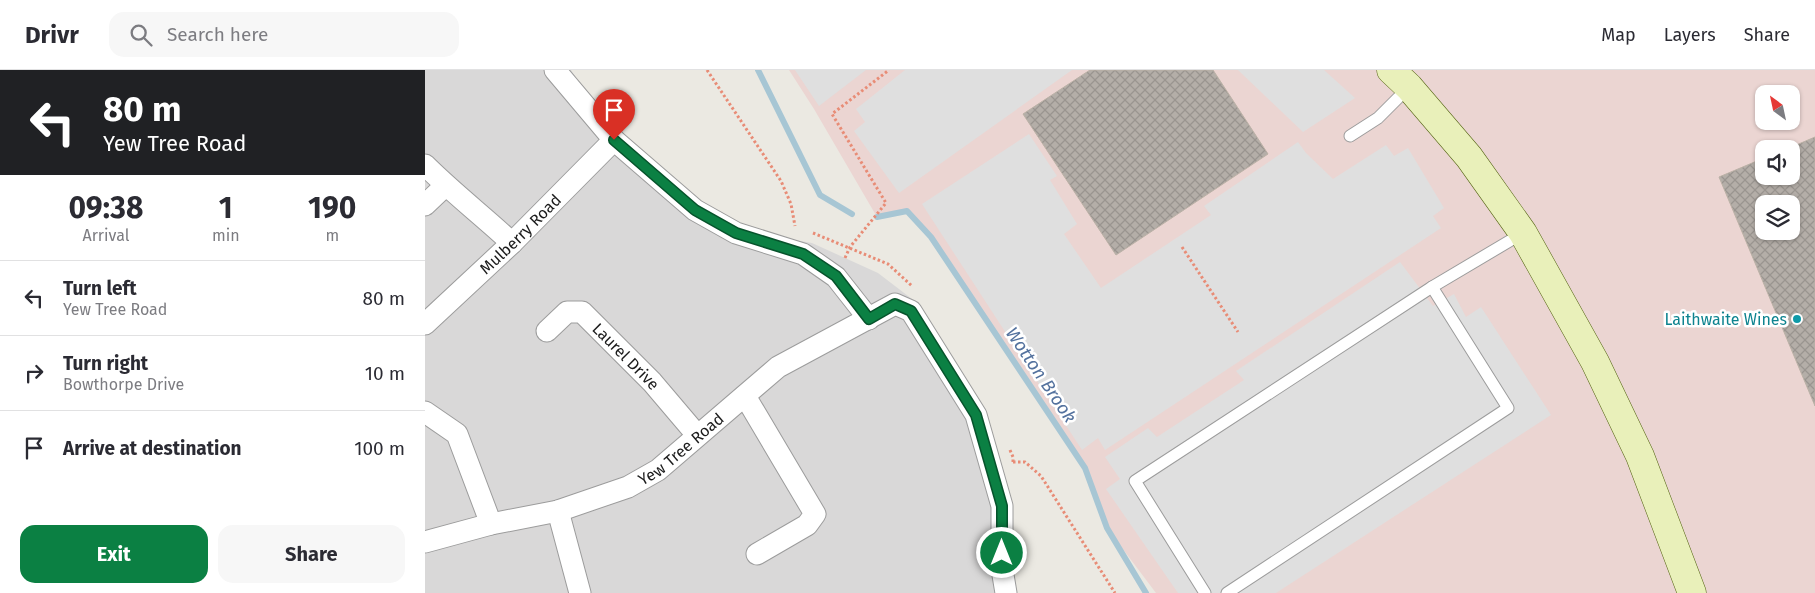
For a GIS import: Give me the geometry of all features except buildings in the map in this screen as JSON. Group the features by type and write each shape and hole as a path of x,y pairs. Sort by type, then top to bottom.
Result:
{"street":[{"path":"555,70 614,140 695,210 736,233 803,254 836,276 869,319"},
{"path":"1400,79 1469,157 1523,233 1595,362 1640,456 1692,593"},
{"name":"Mulberry Road","path":"425,324 512,243 614,140"},
{"path":"425,166 445,186 485,218 512,243"},
{"path":"425,205 445,186"},
{"name":"Yew Tree Road","path":"425,542 491,524 558,511 628,487 658,470 778,366 895,304 911,311 976,415 1002,506 1001,569 1006,593"},
{"name":"Laurel Drive","path":"547,332 567,312 581,312 652,382 697,435"},
{"path":"745,396 815,514 807,525 757,554"},
{"path":"425,412 457,434 491,524"},
{"path":"558,511 580,593"}],"lane":[{"path":"1350,136 1378,118 1400,79"},
{"path":"1205,593 1135,481 1432,287 1523,233"},
{"path":"1227,593 1508,408 1432,287"}],"path":[{"path":"707,70 781,181 791,204 795,226"},
{"path":"836,276 850,247 887,202 832,114 889,70"},
{"path":"1182,247 1238,332"},
{"path":"1013,462 1025,462 1041,476 1115,593"}],"shaded area":[{"path":"425,70 571,70 595,109 699,202 751,232 812,243 878,273 912,299 917,304 1002,477 1016,593 425,593"},
{"path":"789,70 1815,70 1815,593 1156,593 1107,528 1085,468 931,237 907,211 877,217"},
{"path":"795,70 866,70 819,106"},
{"path":"905,70 1072,70 899,193 854,131 865,122 856,109"},
{"path":"1238,70 1324,70 1355,98 1303,132"},
{"path":"1029,134 1057,176 1050,180 1077,224 1064,234 1101,288 1211,215 1204,206 1298,142 1306,153 1333,179 1386,145 1394,156 1408,148 1444,208 1433,216 1441,228 1105,450 1098,438 1082,450 922,204"},
{"path":"1400,262 1433,306 1454,294 1466,317 1481,307 1551,415 1276,593 1178,593 1106,489 1120,479 1105,457 1148,428 1157,437 1244,380 1236,371"}],"waterway":[{"name":"Wotton Brook","path":"758,70 820,195 852,214"},
{"name":"Wotton Brook","path":"877,217 907,211 931,237 1085,468 1107,528 1146,593"}],"place":[{"name":"Laithwaite Wines","path":"1797,319"}],"route":[{"path":"614,140 695,210 736,233 803,254 836,276 869,319 895,304 911,311 976,415 1002,506 1002,553"}]}
